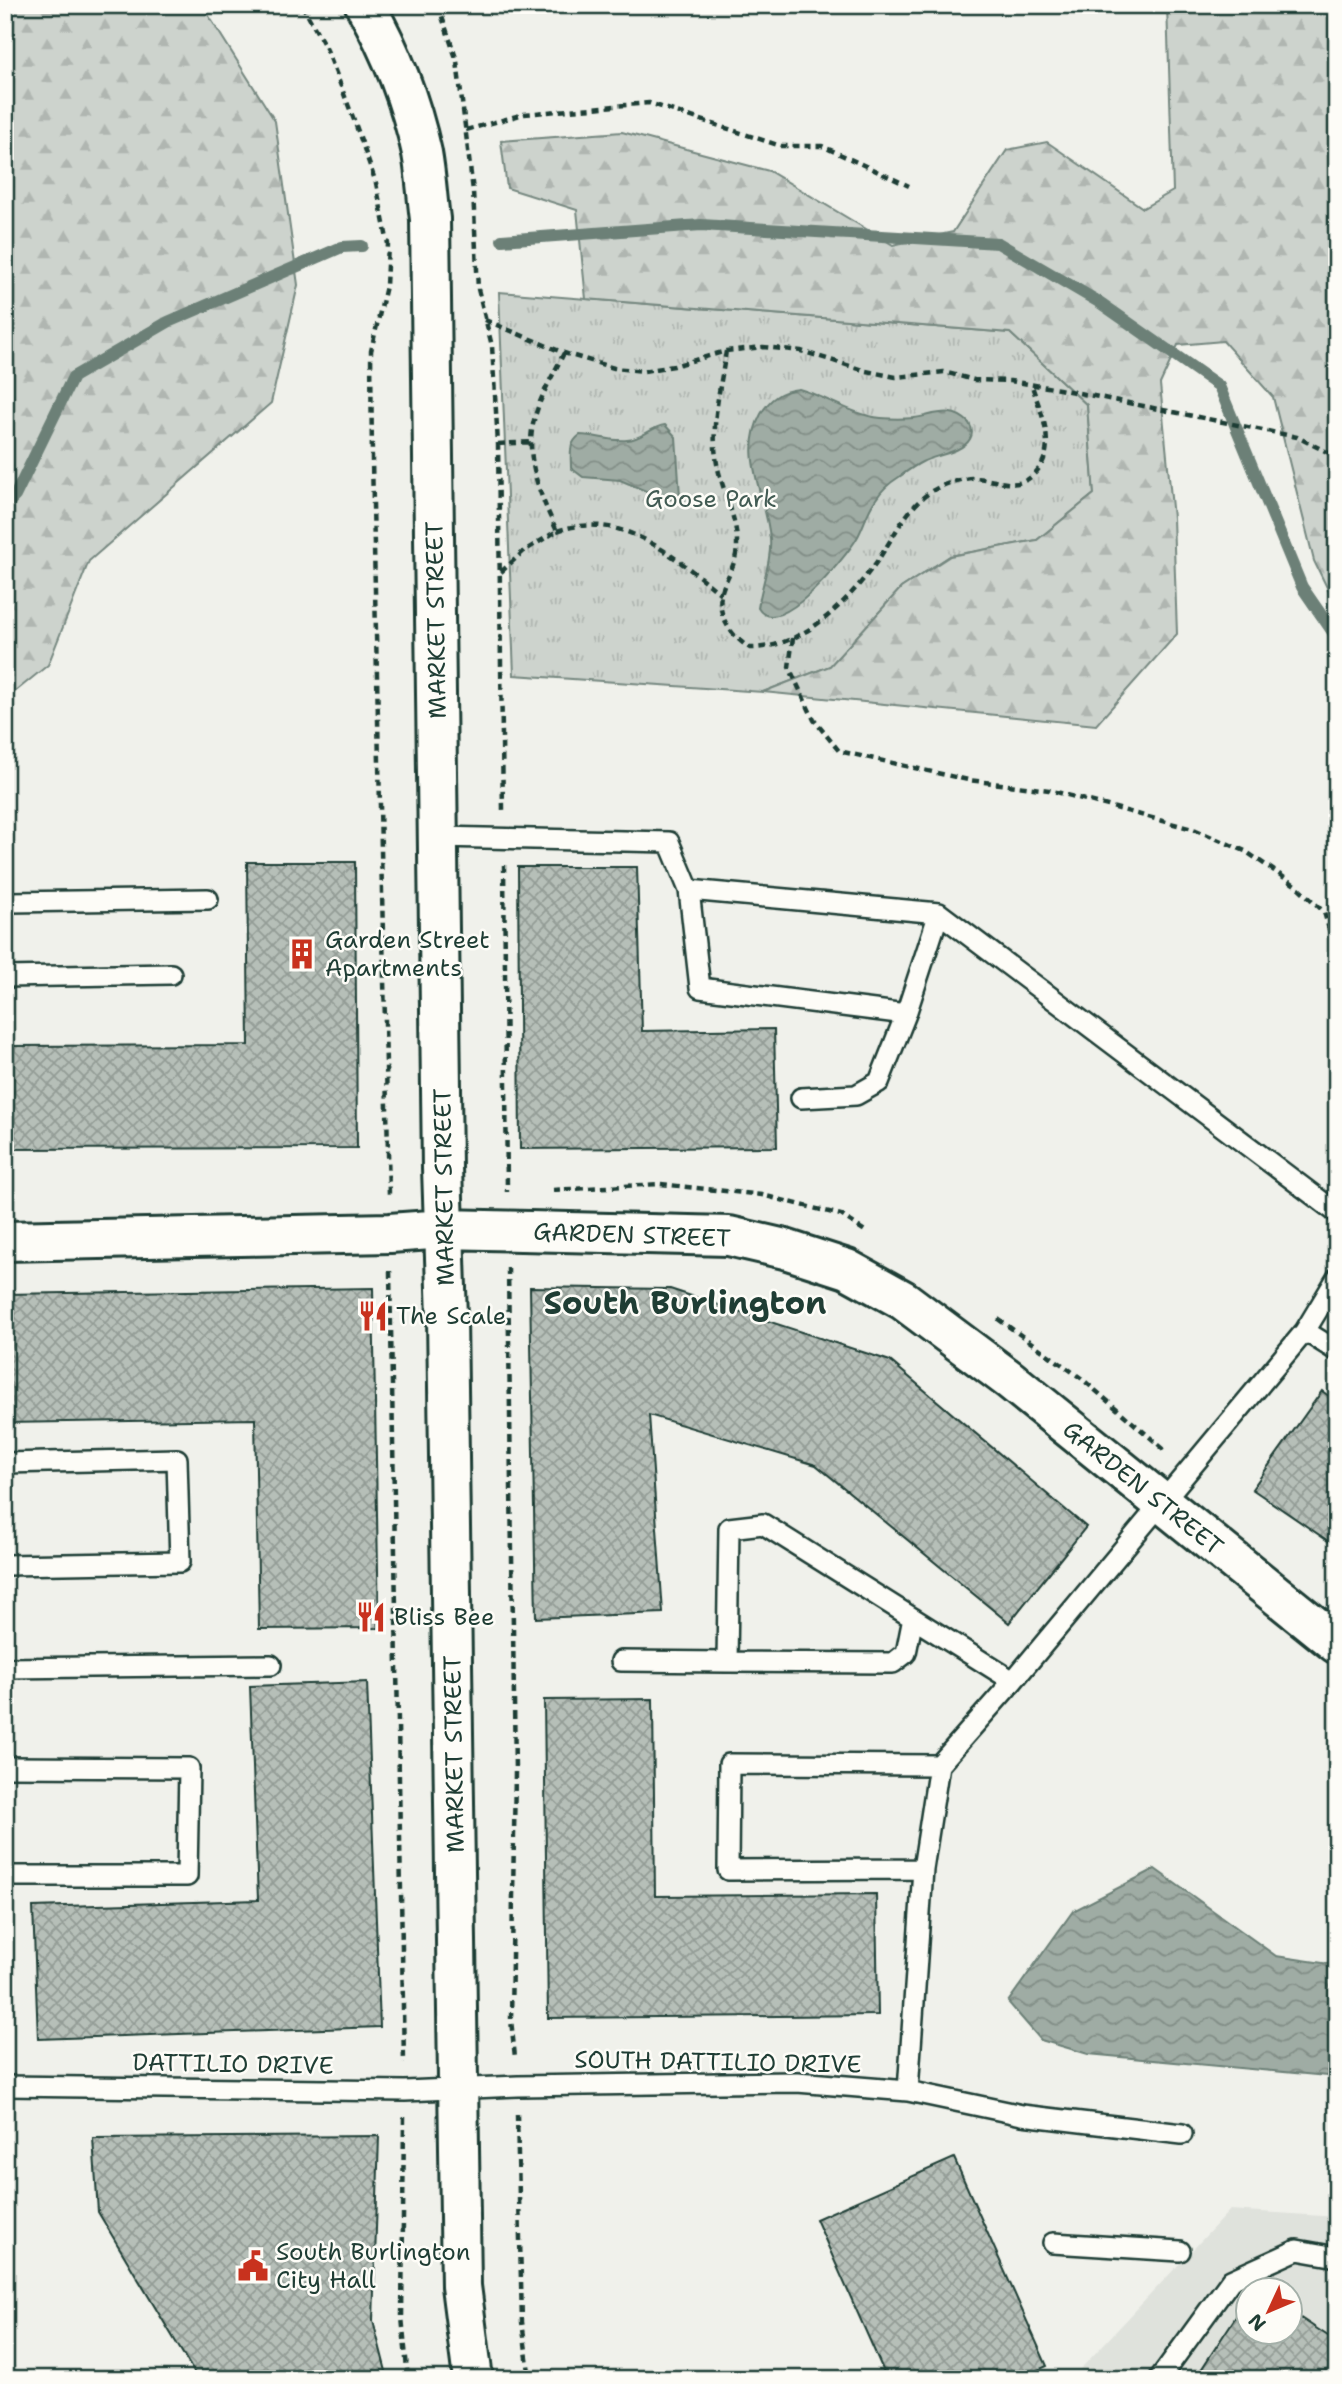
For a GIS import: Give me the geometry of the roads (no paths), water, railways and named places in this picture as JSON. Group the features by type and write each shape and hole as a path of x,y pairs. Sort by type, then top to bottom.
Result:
{"street":[{"name":"MARKET STREET","path":"365,5 405,90 422,153 430,219 461,2286 473,2379"},
{"name":"GARDEN STREET","path":"5,1241 390,1233 444,1229 729,1236 785,1249 847,1269 903,1300 1010,1380 1337,1644"}],"lane":[{"path":"438,837 669,842 689,890 700,988 906,1013"},
{"path":"689,890 939,913 1337,1213"},
{"path":"5,906 10,902 208,899"},
{"path":"801,1098 856,1095 879,1082 906,1013 939,913"},
{"path":"5,977 171,974"},
{"path":"908,2091 923,1870 939,1765 1013,1681 1306,1331 1337,1278"},
{"path":"1306,1331 1337,1351"},
{"path":"5,1463 177,1459 180,1562 5,1565"},
{"path":"727,1662 729,1528 763,1524 1013,1681"},
{"path":"621,1661 894,1663 906,1653 913,1618"},
{"path":"5,1668 271,1665"},
{"path":"923,1870 728,1870 729,1764 939,1765"},
{"path":"5,1767 189,1768 187,1876 5,1875"},
{"name":"SOUTH DATTILIO DRIVE","path":"460,2090 518,2086 797,2082 908,2091 1022,2115 1182,2134"},
{"name":"DATTILIO DRIVE","path":"5,2085 460,2090"},
{"path":"1053,2243 1180,2251"},
{"path":"1159,2379 1231,2280 1297,2249 1337,2257"}],"water":[{"path":"799,389 860,413 881,418 956,414 969,423 972,435 961,448 922,462 890,484 873,504 859,533 840,562 795,606 780,614 768,616 758,608 768,564 770,539 752,445 761,414 768,404 781,394"},
{"path":"665,425 676,437 680,496 667,500 620,480 583,477 571,468 572,446 580,435 627,440"},
{"path":"1155,1869 1276,1956 1337,1965 1337,2074 1327,2076 1088,2054 1041,2040 1008,2002 1073,1911"}],"waterway":[{"path":"502,240 701,225 998,243 1099,302 1219,386 1302,587 1337,638"},
{"path":"5,506 15,496 73,377 168,322 342,247 362,246"}],"place":[{"name":"Garden Street Apartments","path":"302,954"},
{"name":"The Scale","path":"373,1316"},
{"name":"Bliss Bee","path":"371,1617"},
{"name":"South Burlington City Hall","path":"253,2266"}],"district":[{"name":"South Burlington","path":"685,1303"}],"park label":[{"name":"Goose Park","path":"711,499"}]}
